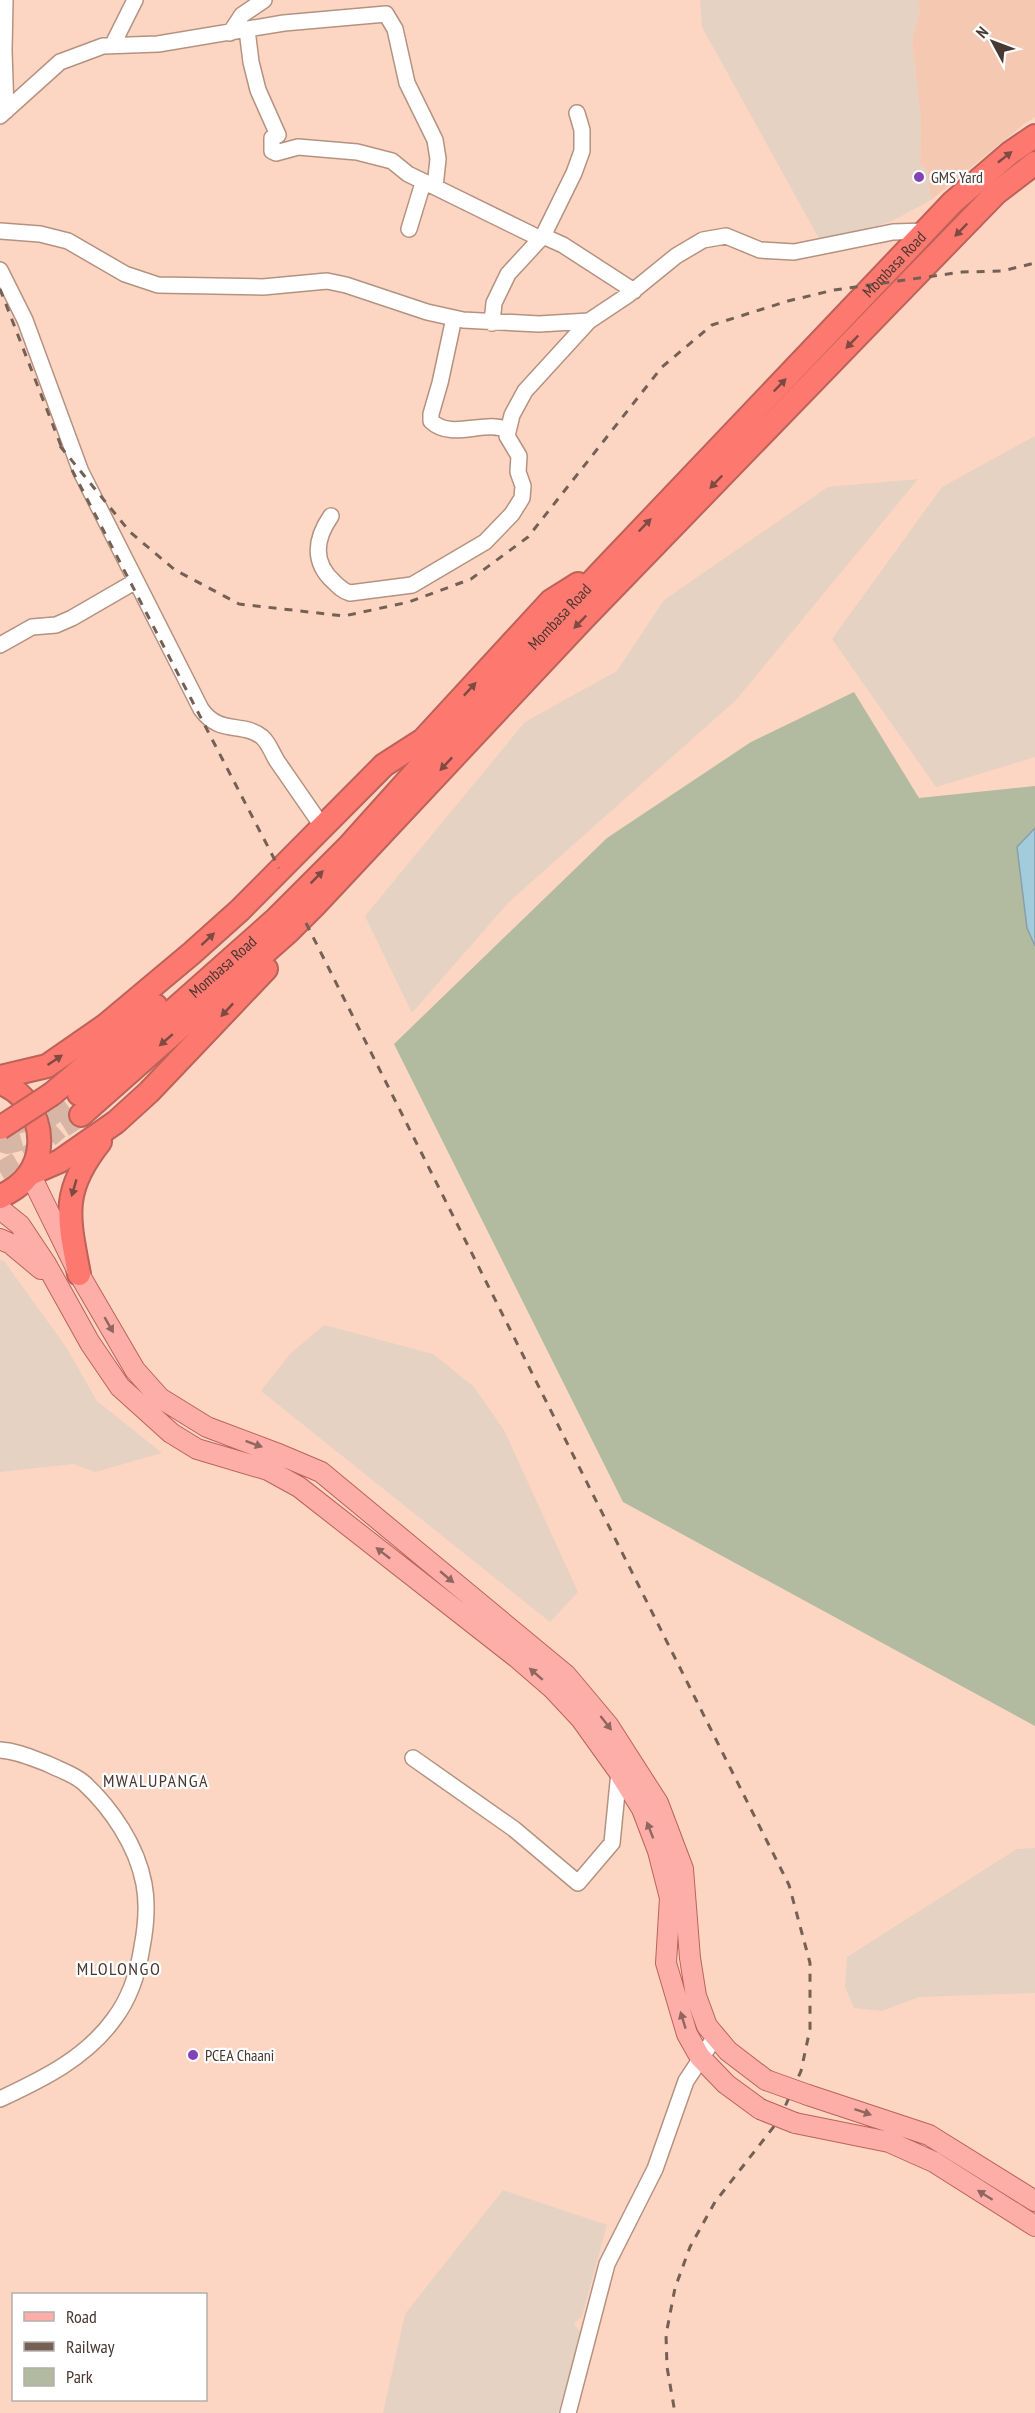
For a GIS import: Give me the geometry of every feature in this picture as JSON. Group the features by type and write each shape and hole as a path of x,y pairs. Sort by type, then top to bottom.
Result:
{"highway":[{"name":"Mombasa Road","path":"1035,136 976,180 604,568 320,875 80,1105 288,932 584,618 996,193 1035,163"},
{"path":"0,1128 52,1094 190,978 253,919 551,601 604,568"},
{"path":"0,1077 47,1066 106,1025 232,917 384,765 423,740"},
{"path":"30,1174 60,1161 116,1122 149,1092 268,967 288,932"},
{"path":"0,1083 23,1097 34,1114 39,1133 38,1153 30,1174 17,1188 0,1197"},
{"path":"79,1274 69,1220 72,1189 84,1163 116,1122"}],"main road":[{"path":"30,1174 79,1274 135,1370 160,1398 207,1427 321,1472 566,1675 608,1725 658,1803 683,1869 690,1958 696,1996 707,2026 728,2051 766,2080 929,2135 1035,2201"},
{"path":"0,1209 20,1225 90,1342 120,1387 171,1433 197,1449 268,1470 299,1486 516,1657 553,1689 580,1719 620,1772 642,1809 658,1851 670,1898 666,1963 687,2034 700,2057 726,2084 760,2109 795,2123 889,2142 934,2162 1035,2226"},
{"path":"0,1239 11,1244 55,1280"}],"street":[{"path":"3,113 5,0"},
{"path":"113,44 135,0"},
{"path":"230,33 242,15 264,0"},
{"path":"3,113 60,62 85,51 113,44 158,44 299,21 382,14 389,17 398,37 406,83 435,140 438,159 409,229"},
{"path":"247,30 251,63 258,90 278,135 272,138 272,151 276,153 298,147 357,152 392,161 429,185 542,238 563,245 634,291"},
{"path":"492,323 494,303 508,274 542,238 582,152 582,130 577,113"},
{"path":"0,231 40,234 68,241 124,274 149,283 269,287 327,281 454,318 492,323 539,324 589,321"},
{"path":"331,516 320,534 319,553 324,572 343,590 350,593 399,588 419,582 485,542 517,508 523,492 518,472 519,456 508,440 508,429 515,408 525,391 589,321 634,291 684,250 714,237 726,236 760,250 794,252 893,232 927,231"},
{"path":"0,270 25,320 81,472 205,715 225,727 252,732 266,740 273,755 322,826"},
{"path":"454,318 431,422 456,430 492,425 508,429"},
{"path":"0,645 32,627 56,625 72,618 136,582"},
{"path":"0,1750 29,1756 71,1774 84,1783 111,1814 130,1845 138,1861 147,1904 145,1933 134,1980 115,2019 96,2042 61,2068 0,2099"},
{"path":"413,1758 441,1779 471,1797 534,1844 578,1883 612,1843 620,1772"},
{"path":"568,2413 607,2264 655,2169 686,2081 715,2037"}],"shaded area":[{"path":"700,0 918,0 920,9 912,40 921,120 920,164 927,169 931,200 892,221 822,244 702,27"},
{"path":"918,0 1035,0 1035,117 931,200 927,169 920,164 921,120 912,40 920,9"},
{"path":"1035,436 1035,757 936,787 832,639 942,487"},
{"path":"918,479 736,700 509,902 412,1013 365,916 525,722 617,671 664,600 828,487"},
{"path":"0,1260 4,1261 66,1347 97,1401 162,1453 95,1472 74,1464 0,1472"},
{"path":"324,1325 433,1354 474,1387 504,1430 578,1592 550,1622 261,1391 289,1355"},
{"path":"1035,1848 1035,1993 919,1997 882,2011 854,2008 845,1987 847,1957 1017,1849"},
{"path":"503,2190 607,2225 582,2316 574,2323 581,2334 558,2413 383,2413 405,2314"}],"green space":[{"path":"854,692 919,798 1035,786 1035,828 1017,848 1027,928 1035,946 1035,1726 623,1502 394,1044 607,838 751,742"}],"water":[{"path":"1035,828 1035,946 1027,928 1017,847"}],"tunnel":[{"path":"16,1123 51,1115 79,1094"},
{"path":"0,1141 8,1143 59,1129 81,1115"},
{"path":"0,1172 30,1154 59,1129"}],"railway":[{"path":"60,446 130,532 175,570 239,604 344,616 409,602 471,579 528,537 662,367 712,325 788,301 834,290 962,272 1002,271 1035,263"},
{"path":"0,289 63,451"},
{"path":"72,470 279,868"},
{"path":"306,923 789,1885 810,1963 810,2029 801,2071 779,2120 715,2202 690,2247 675,2288 666,2335 667,2367 675,2413"}],"place":[{"name":"GMS Yard","path":"919,177"},
{"name":"PCEA Chaani","path":"193,2055"}],"district":[{"name":"MWALUPANGA","path":"156,1780"},
{"name":"MLOLONGO","path":"119,1968"}]}
